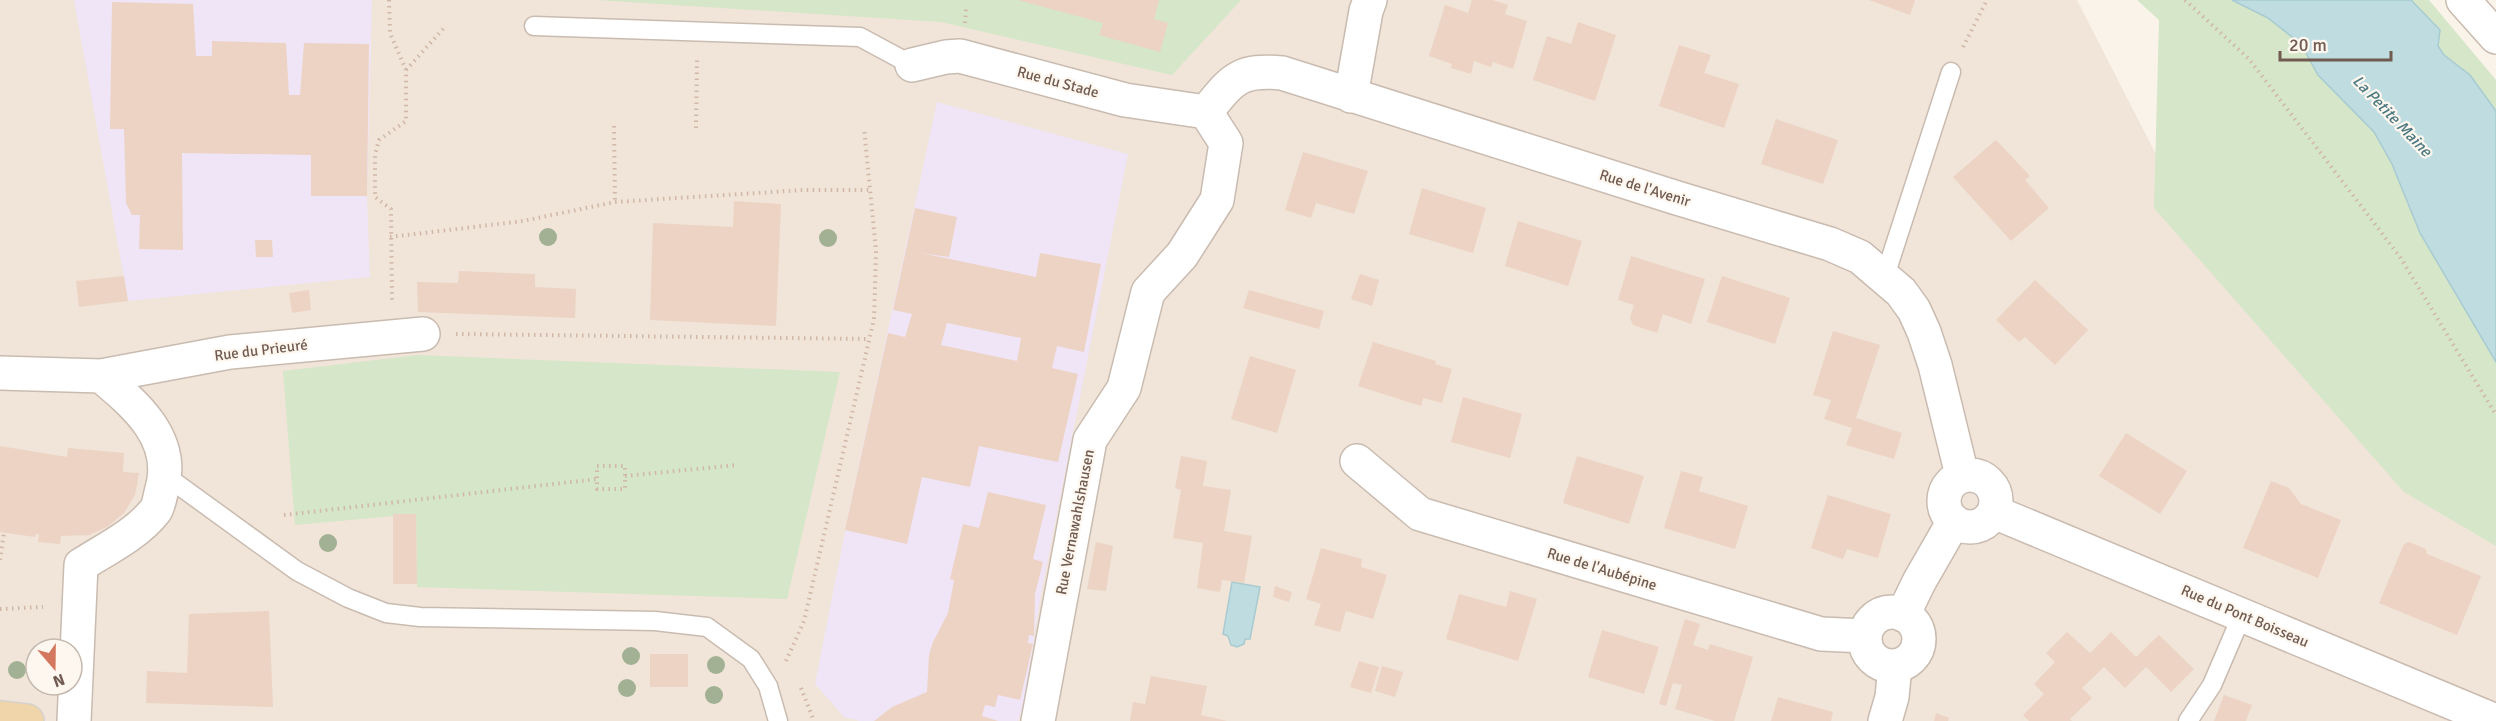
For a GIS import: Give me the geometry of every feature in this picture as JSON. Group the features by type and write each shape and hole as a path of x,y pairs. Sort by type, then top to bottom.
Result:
{"main road":[{"path":"0,718 27,721"}],"street":[{"path":"1351,96 1370,0"},
{"path":"2463,0 2496,37"},
{"name":"Rue du Stade","path":"912,65 960,56 1125,100 1206,112"},
{"name":"Rue de l'Avenir","path":"1206,112 1230,82 1241,76 1261,71 1282,73 1830,244 1860,257 1885,276 1914,310 1935,365 1962,475"},
{"name":"Rue Vernawahlshausen","path":"1038,721 1090,440 1124,388 1148,292 1182,255 1216,200 1226,142 1206,112"},
{"name":"Rue du Prieuré","path":"0,373 101,376 230,352 408,335"},
{"path":"74,721 81,565 130,534 156,510 166,476 162,444 141,412 101,376"},
{"name":"Rue de l'Aubépine","path":"1357,461 1420,514 1821,634 1865,636"},
{"path":"1962,475 1977,475 1990,483 1996,497 1994,512 1990,518 1976,526 1961,525 1954,521 1945,508 1944,500 1949,485 1962,475"},
{"name":"Rue du Pont Boisseau","path":"1994,512 2496,721"},
{"path":"1903,615 1918,582 1954,521"},
{"path":"1886,613 1903,615 1915,625 1919,640 1915,655 1895,666 1879,663 1868,652 1865,636 1867,628 1878,616 1886,613"},
{"path":"1885,721 1892,697 1895,666"}],"lane":[{"path":"534,26 860,37 912,65"},
{"path":"1885,276 1951,72"},
{"path":"166,476 297,571 348,598 386,613 429,618 655,621 707,627 751,659 768,686 778,721"},
{"path":"2188,721 2212,686 2242,615"}],"path":[{"path":"389,0 390,33 406,70 406,121 379,140 375,155 375,197 390,209 390,237 408,335 870,339"},
{"path":"1951,72 1987,0"},
{"path":"2185,0 2249,59 2400,257 2496,415"},
{"path":"406,70 444,28"},
{"path":"696,128 697,63"},
{"path":"614,126 615,202"},
{"path":"790,668 786,660 804,621 874,319 876,251 864,128"},
{"path":"390,237 524,221 615,202 804,190 870,190"},
{"path":"625,476 737,465"},
{"path":"597,466 625,466 624,489 597,489 597,479 597,466"},
{"path":"284,515 597,479"},
{"path":"0,560 4,533"},
{"path":"0,609 80,605"},
{"path":"799,684 814,721"}],"shaded area":[{"path":"0,0 2077,0 2212,264 2496,516 2496,721 0,721"},
{"path":"74,0 372,0 367,196 370,277 128,301"},
{"path":"937,102 1128,154 1040,600 1024,703 1018,721 860,721 844,717 815,684 850,506"}],"green space":[{"path":"596,0 1241,0 1172,75 941,22"},
{"path":"2137,0 2429,0 2496,80 2496,546 2404,492 2154,208 2159,20"},
{"path":"418,355 840,372 787,599 417,587 416,514 295,525 283,371"}],"water":[{"name":"La Petite Maine","path":"2232,0 2411,0 2440,30 2438,46 2444,55 2470,75 2496,111 2496,362 2420,233 2392,164 2374,132 2318,75 2301,44 2268,18"},
{"path":"1232,582 1260,587 1250,639 1245,639 1244,644 1237,647 1231,645 1228,636 1223,634"}],"building":[{"path":"1018,0 1159,0 1154,19 1168,23 1160,52 1099,35 1103,23"},
{"path":"1472,0 1493,0 1508,5 1505,14 1527,21 1513,69 1493,62 1491,67 1474,61 1471,74 1451,68 1452,64 1429,56 1445,5 1468,13"},
{"path":"1869,0 1915,0 1910,15"},
{"path":"112,2 193,4 196,56 212,56 212,41 286,43 289,95 300,95 304,43 369,44 367,196 311,196 311,155 182,153 183,250 139,249 140,215 132,215 126,203 124,129 110,129"},
{"path":"1578,22 1616,35 1595,101 1533,80 1547,36 1571,44"},
{"path":"1679,45 1711,55 1704,73 1739,84 1724,128 1659,106"},
{"path":"1776,119 1838,140 1823,184 1761,164"},
{"path":"1996,140 2030,176 2025,180 2049,208 2011,241 1953,177"},
{"path":"1303,152 1368,171 1354,214 1316,203 1311,218 1285,210"},
{"path":"1422,188 1486,208 1473,253 1409,234"},
{"path":"734,201 781,204 776,326 650,320 653,223 733,227"},
{"path":"915,208 957,217 949,257 921,253 1036,277 1040,253 1101,264 1084,352 1057,346 1052,368 1078,374 1058,462 979,446 970,487 922,477 907,544 845,530 888,333 905,337 912,314 893,310","holes":["947,323 1021,338 1017,361 941,345"]},
{"path":"1518,221 1582,241 1568,286 1505,266"},
{"path":"255,240 272,240 273,257 256,257"},
{"path":"1631,256 1705,279 1691,324 1663,314 1657,333 1633,325 1630,318 1634,305 1618,300"},
{"path":"459,271 535,274 535,287 576,289 575,318 418,312 417,282 458,283"},
{"path":"1360,274 1379,280 1372,306 1351,299"},
{"path":"124,276 128,301 79,307 76,281"},
{"path":"1722,276 1790,298 1775,344 1707,322"},
{"path":"2035,280 2088,330 2055,365 2025,337 2019,342 1996,320"},
{"path":"309,290 311,310 292,313 289,293"},
{"path":"1249,290 1324,311 1319,329 1243,308"},
{"path":"1833,331 1880,345 1856,418 1902,433 1894,459 1846,445 1852,428 1824,419 1831,400 1813,395"},
{"path":"1373,342 1436,361 1435,364 1452,369 1442,403 1423,398 1421,406 1358,386"},
{"path":"1250,356 1296,370 1277,433 1231,419"},
{"path":"1463,397 1522,414 1510,458 1451,442"},
{"path":"2126,433 2187,471 2160,514 2099,476"},
{"path":"0,446 67,457 68,448 124,453 123,472 139,473 135,495 124,513 107,527 89,535 61,536 60,544 38,542 39,534 35,537 0,532"},
{"path":"1181,456 1207,461 1203,486 1231,490 1224,531 1252,536 1244,583 1222,580 1220,592 1197,588 1203,543 1173,538 1181,490 1175,488"},
{"path":"1577,456 1644,476 1629,524 1563,503"},
{"path":"1681,471 1703,477 1699,491 1748,506 1735,549 1664,528"},
{"path":"2271,481 2289,488 2301,504 2341,520 2318,578 2243,548"},
{"path":"988,492 1046,505 1033,559 1043,562 1035,594 1034,636 1029,635 1028,643 1033,644 1020,700 998,695 995,707 985,705 982,716 998,721 874,721 892,707 927,692 929,655 948,613 954,580 950,579 963,524 979,528"},
{"path":"1828,495 1891,514 1878,558 1847,549 1843,559 1811,548"},
{"path":"393,514 416,514 417,584 393,584"},
{"path":"1096,542 1113,546 1106,591 1087,589"},
{"path":"2409,542 2426,549 2427,554 2481,576 2457,635 2379,603 2404,544"},
{"path":"1321,548 1362,559 1361,567 1387,575 1373,619 1346,611 1340,632 1314,625 1321,604 1306,599"},
{"path":"1275,586 1292,592 1289,602 1273,597"},
{"path":"1510,591 1537,599 1518,661 1446,639 1459,594 1506,607"},
{"path":"269,611 273,707 146,703 147,671 187,673 189,614"},
{"path":"1685,619 1700,624 1693,645 1708,650 1710,644 1753,657 1734,721 1715,721 1675,709 1682,685 1673,683 1666,706 1659,704"},
{"path":"1602,630 1659,647 1644,694 1588,677"},
{"path":"2067,632 2090,653 2111,632 2136,657 2159,635 2194,669 2171,692 2146,667 2125,688 2104,667 2082,688 2092,698 2070,719 2072,721 2029,721 2023,715 2044,694 2034,684 2055,662 2046,653"},
{"path":"650,654 688,654 688,687 650,687"},
{"path":"1359,661 1379,667 1371,693 1350,687"},
{"path":"1382,666 1403,672 1395,697 1375,691"},
{"path":"1151,676 1207,686 1201,715 1227,721 1130,721 1133,702 1145,704"},
{"path":"2224,695 2252,705 2246,721 2214,721"},
{"path":"1778,697 1833,712 1831,721 1771,721"},
{"path":"1936,713 1949,718 1948,721 1934,721"}]}
